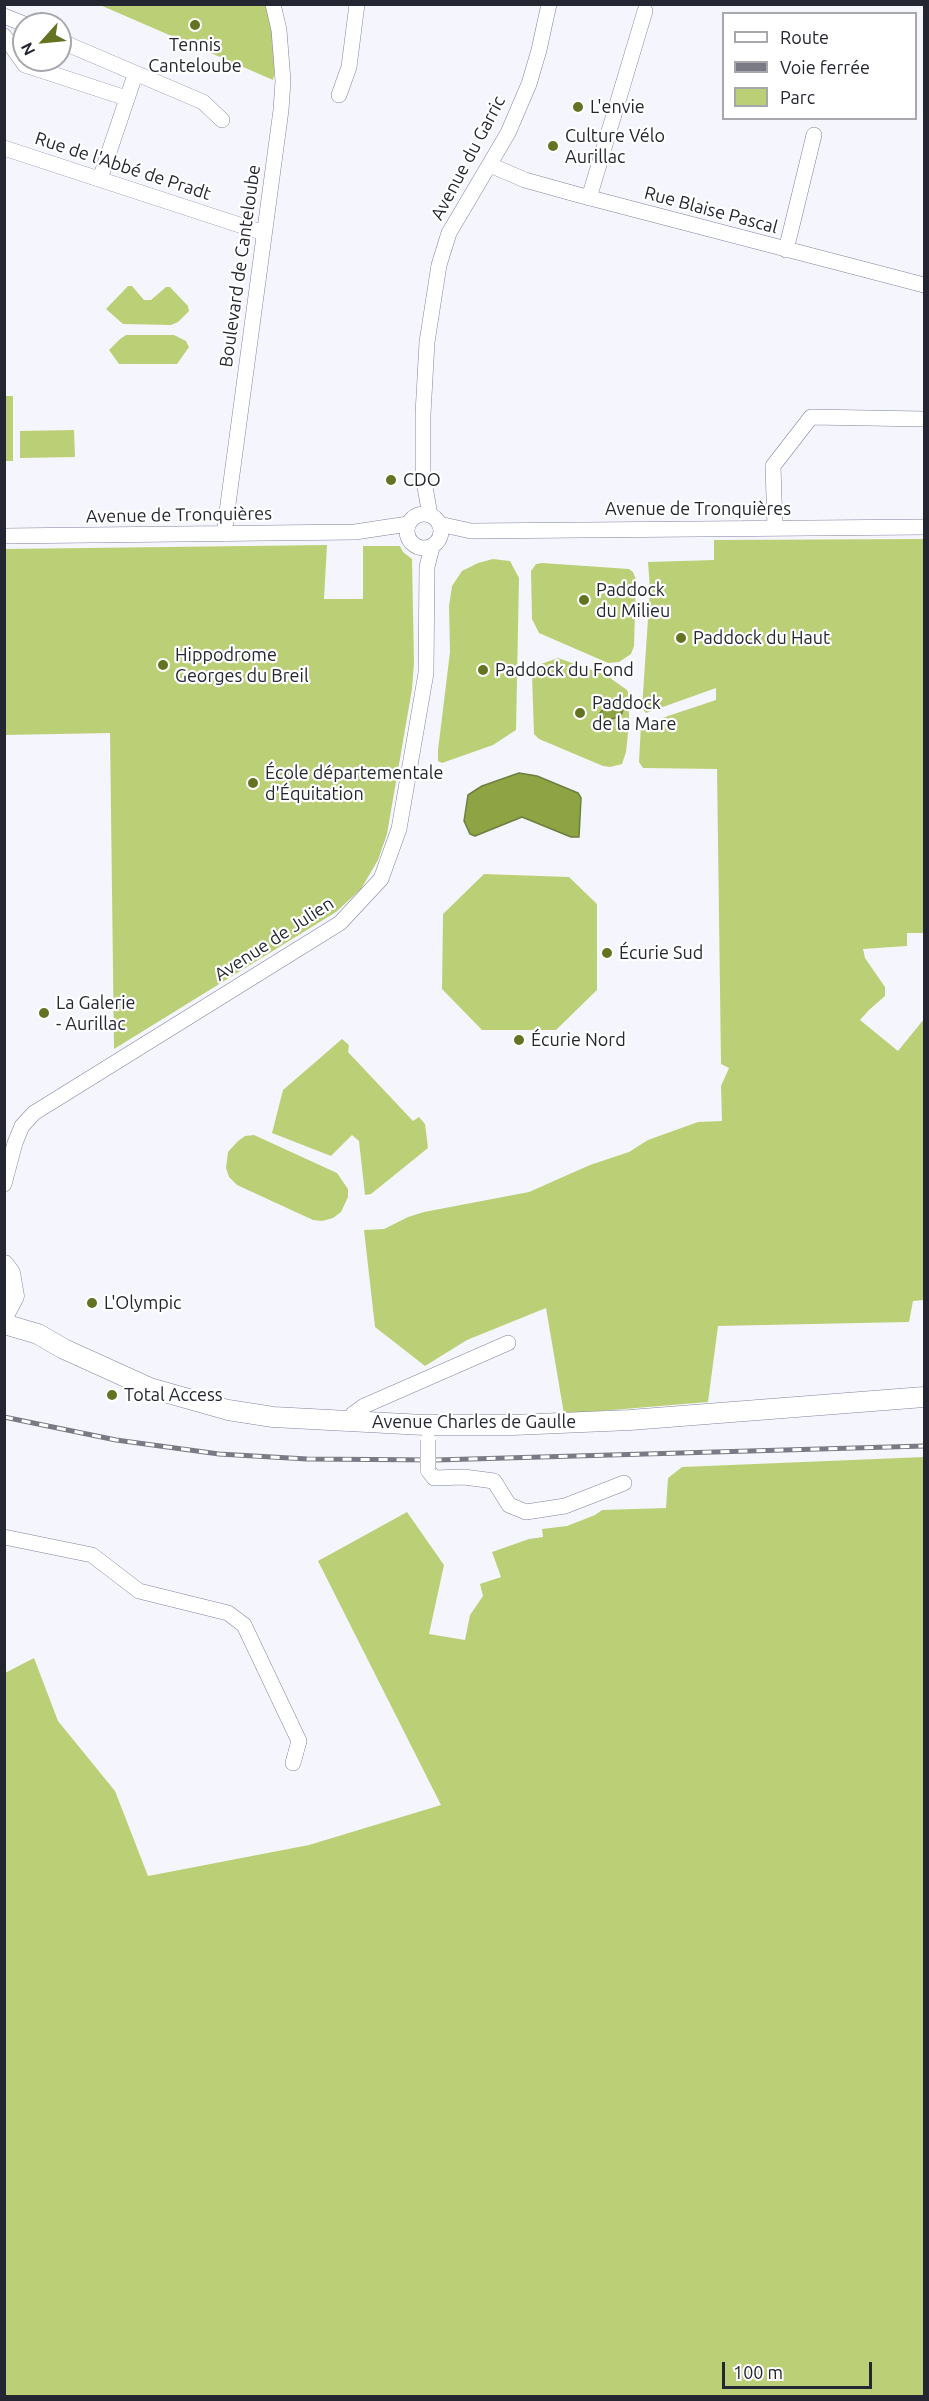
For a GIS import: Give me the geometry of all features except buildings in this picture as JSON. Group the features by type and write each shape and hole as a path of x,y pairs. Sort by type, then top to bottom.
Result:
{"main road":[{"name":"Avenue Charles de Gaulle","path":"4,1265 10,1273 14,1296 22,1315 38,1334"},
{"path":"4,1315 14,1296"},
{"name":"Avenue Charles de Gaulle","path":"4,1324 38,1334 64,1349 150,1388 189,1401 273,1417 353,1422 426,1432 513,1425 630,1420 924,1397"}],"street":[{"name":"Boulevard de Canteloube","path":"224,534 283,81 279,30 273,4"},
{"path":"339,95 349,67 357,4"},
{"name":"Avenue du Garric","path":"411,531 419,504 423,476 423,414 427,342 440,264 454,223 508,133 529,84 549,4"},
{"path":"589,198 645,11"},
{"path":"4,36 25,65 126,98"},
{"path":"72,46 202,102 222,120"},
{"path":"100,179 135,75"},
{"path":"786,250 814,135"},
{"name":"Rue de l'Abbé de Pradt","path":"4,148 264,233"},
{"name":"Rue Blaise Pascal","path":"490,165 525,180 589,198 924,285"},
{"path":"775,528 774,466 812,417 924,419"},
{"name":"Avenue du Garric","path":"423,476 435,520"},
{"path":"419,515 435,520 441,533 435,544 422,549 411,531 419,515"},
{"name":"Avenue de Tronquières","path":"435,520 471,531"},
{"name":"Avenue de Tronquières","path":"435,544 445,537 471,531 924,527"},
{"name":"Avenue de Tronquières","path":"4,536 411,531"},
{"name":"Avenue de Julien","path":"411,531 422,569 426,634"},
{"name":"Avenue de Julien","path":"4,1184 22,1126 34,1113 340,923 381,879 399,829 426,673 427,567 435,544"},
{"path":"353,1422 353,1414 364,1406 508,1343"},
{"path":"426,1432 428,1470 434,1478 465,1477 494,1481 509,1505 526,1512 565,1506 624,1483"},
{"path":"4,1537 92,1555 139,1591 228,1613 244,1625 299,1741 292,1763"}],"green space":[{"path":"100,5 267,5 275,33 277,62 273,80"},
{"path":"128,286 132,286 144,300 151,300 166,287 170,287 188,306 189,311 178,322 171,325 123,324 106,309"},
{"path":"126,335 174,335 186,341 189,347 177,364 119,364 109,350"},
{"path":"5,396 13,396 13,461 5,461"},
{"path":"74,430 75,457 20,458 20,431"},
{"path":"924,539 924,933 907,933 907,946 863,949 865,958 885,987 885,996 860,1020 898,1051 924,1019 924,1300 913,1301 909,1322 718,1326 708,1402 564,1414 546,1308 467,1340 425,1366 375,1327 364,1230 384,1229 424,1212 529,1192 590,1165 629,1152 648,1140 698,1122 722,1121 721,1086 729,1068 721,1064 717,769 643,768 639,762 641,725 716,700 716,688 646,713 642,708 650,589 648,562 714,560 714,540"},
{"path":"327,545 324,599 363,599 363,546 400,546 403,552 412,559 414,663 412,689 387,834 378,860 361,889 336,912 114,1049 110,733 5,735 5,549"},
{"name":"Paddock du Fond","path":"493,559 510,561 519,578 516,730 493,745 442,763 438,761 438,750 450,652 449,606 452,586 462,571"},
{"name":"Paddock du Milieu","path":"536,564 629,569 633,572 636,580 634,646 631,654 619,662 608,663 539,633 532,619 531,571"},
{"name":"Paddock de la Mare","path":"558,658 606,675 627,690 629,724 626,752 622,764 603,766 539,739 534,734 532,675 538,665"},
{"path":"484,874 569,877 597,904 597,990 556,1030 482,1030 442,989 443,914"},
{"path":"342,1039 349,1045 348,1052 413,1121 419,1117 425,1124 428,1148 371,1194 365,1195 359,1141 352,1135 331,1156 272,1133 283,1090"},
{"path":"254,1135 337,1173 348,1189 348,1197 341,1212 333,1218 322,1221 313,1220 237,1185 229,1177 226,1168 228,1152 245,1136"},
{"path":"924,1457 924,2396 5,2396 5,1673 34,1658 58,1721 115,1791 148,1876 309,1845 441,1805 318,1561 407,1512 444,1565 429,1634 465,1640 470,1615 483,1596 480,1584 501,1577 492,1552 529,1539 543,1537 542,1529 567,1526 602,1510 666,1508 668,1478 682,1467"}],"shaded area":[{"path":"621,697 625,703 621,716 605,721 598,718 598,715 613,699"},
{"path":"519,773 537,776 578,793 581,798 579,837 571,837 522,817 475,836 470,834 464,821 468,795 482,786"}],"railway":[{"path":"4,1417 116,1440 219,1454 307,1459 436,1460 924,1446"}],"place":[{"name":"Tennis Canteloube","path":"195,25"},
{"name":"L'envie","path":"578,107"},
{"name":"Culture Vélo Aurillac","path":"553,146"},
{"name":"CDO","path":"391,480"},
{"name":"Paddock du Milieu","path":"584,600"},
{"name":"Paddock du Haut","path":"681,638"},
{"name":"Hippodrome Georges du Breil","path":"163,665"},
{"name":"Paddock du Fond","path":"483,670"},
{"name":"Paddock de la Mare","path":"580,713"},
{"name":"École départementale d'Équitation","path":"253,783"},
{"name":"Écurie Sud","path":"607,953"},
{"name":"La Galerie - Aurillac","path":"44,1013"},
{"name":"Écurie Nord","path":"519,1040"},
{"name":"L'Olympic","path":"92,1303"},
{"name":"Total Access","path":"112,1395"}]}
